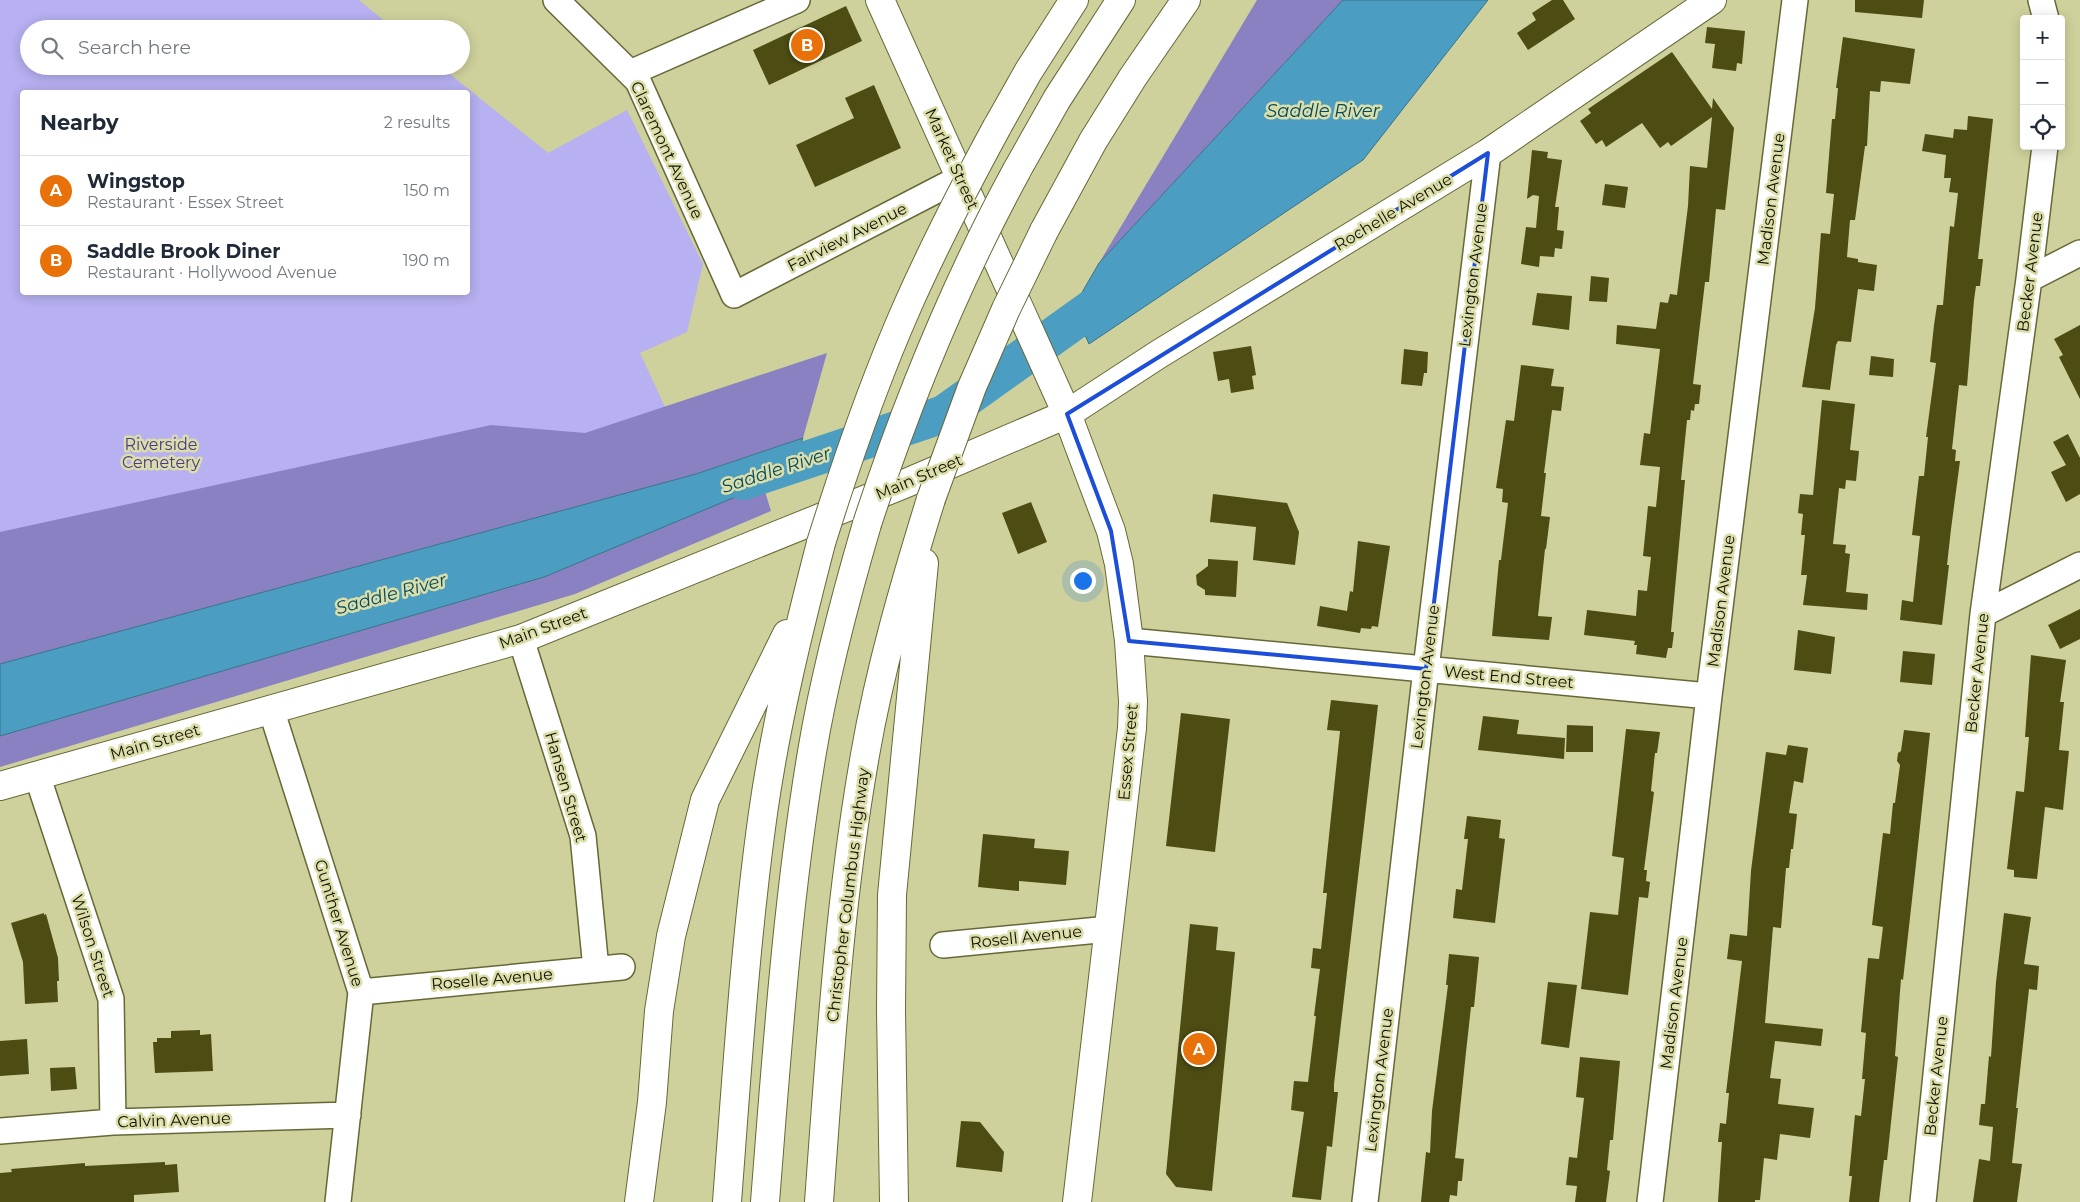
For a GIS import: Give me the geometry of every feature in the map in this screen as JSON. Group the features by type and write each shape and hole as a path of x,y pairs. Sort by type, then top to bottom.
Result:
{"main road":[{"name":"Market Street","path":"880,0 1023,319"},
{"path":"727,1202 743,1000 763,812 790,664 821,542 860,424 903,316 939,238 1028,72 1074,0"},
{"path":"765,1202 783,975 800,824 827,675 844,602 867,524 906,411 945,314 978,244 1057,99 1121,0"},
{"name":"Christopher Columbus Highway","path":"819,1202 841,934 850,855 865,755 893,627 931,498 972,387 1006,309 1044,231 1093,141 1133,76 1186,0"},
{"name":"Rochelle Avenue","path":"1067,414 1160,354 1488,153 1712,0"},
{"name":"Essex Street","path":"1023,319 1067,414 1111,531 1130,641 1133,701 1132,728 1077,1202"},
{"name":"Main Street","path":"0,786 521,638 904,484 1067,414"},
{"path":"894,1202 891,1010 892,895 931,498"},
{"path":"639,1202 652,1102 659,1011 668,955 706,800 809,588"}],"street":[{"name":"Claremont Avenue","path":"556,0 638,81 734,295"},
{"path":"630,73 797,0"},
{"name":"Madison Avenue","path":"1650,1202 1709,696 1795,0"},
{"path":"2041,0 2045,15"},
{"name":"Becker Avenue","path":"1923,1202 1983,614 2030,279 2045,150"},
{"name":"Lexington Avenue","path":"1365,1202 1488,153"},
{"name":"Fairview Avenue","path":"734,295 960,178"},
{"path":"2030,279 2080,253"},
{"path":"1983,614 2080,565"},
{"name":"Hansen Street","path":"521,638 583,836 596,970"},
{"name":"West End Street","path":"1130,641 1709,696"},
{"name":"Gunther Avenue","path":"271,709 361,992 338,1202"},
{"name":"Wilson Street","path":"37,775 111,999 113,1122"},
{"name":"Rosell Avenue","path":"943,945 1109,929"},
{"name":"Roselle Avenue","path":"361,992 622,967"},
{"name":"Calvin Avenue","path":"0,1130 113,1122 348,1115"}],"highlighted area":[{"path":"1488,153 1426,669 1129,641 1111,531 1067,414"}],"green space":[{"name":"Riverside Cemetery","path":"0,0 359,0 383,20 20,20 20,75 451,75 470,90 20,90 20,295 470,295 470,90 548,153 627,110 703,264 687,332 640,353 696,474 0,664"}],"shaded area":[{"path":"1257,0 1343,0 1099,263"},
{"path":"827,353 803,438 696,474 0,664 0,532 491,425 585,433"},
{"path":"763,485 771,511 575,594 0,767 0,736 544,577"}],"water":[{"name":"Saddle River","path":"1343,0 1488,0 1363,160 1089,344 1073,308 1099,263"},
{"name":"Saddle River","path":"803,438 788,475 544,577 0,736 0,664 696,474"}],"building":[{"path":"1552,0 1563,0 1575,19 1528,50 1517,33 1536,20 1532,13"},
{"path":"1855,0 1924,0 1922,18 1855,12"},
{"path":"846,6 862,41 769,85 753,50"},
{"path":"1707,27 1745,31 1742,64 1737,63 1736,71 1712,68 1715,44 1705,43"},
{"path":"1843,37 1915,49 1910,84 1881,81 1880,92 1870,91 1867,146 1865,146 1855,220 1850,220 1847,257 1858,259 1858,262 1877,265 1874,291 1858,289 1851,342 1838,341 1836,345 1830,390 1802,387 1815,308 1821,233 1830,234 1834,194 1826,193 1832,119 1835,119 1838,88 1836,88"},
{"path":"1672,52 1712,109 1713,98 1734,128 1725,210 1716,209 1709,282 1705,282 1693,384 1701,385 1699,404 1695,404 1694,411 1691,410 1690,420 1687,420 1681,480 1685,480 1671,632 1674,632 1672,648 1668,648 1666,658 1636,654 1637,645 1634,645 1635,641 1584,635 1587,610 1636,616 1638,590 1647,591 1651,557 1643,556 1648,506 1656,507 1660,467 1640,465 1644,433 1650,434 1660,349 1616,344 1617,325 1656,329 1660,302 1668,303 1670,294 1677,295 1688,206 1690,166 1707,168 1712,117 1671,146 1668,142 1660,148 1642,123 1606,147 1602,140 1596,144 1580,121 1591,113 1588,109"},
{"path":"874,85 901,148 815,187 796,145 854,118 845,98"},
{"path":"1968,116 1993,119 1978,259 1983,259 1980,286 1976,286 1974,300 1967,386 1959,385 1952,449 1956,450 1955,461 1960,461 1947,565 1949,565 1942,625 1900,620 1902,600 1913,602 1920,536 1912,535 1919,476 1924,476 1928,437 1926,437 1936,363 1930,362 1934,325 1937,305 1943,305 1950,226 1954,227 1958,193 1949,192 1951,178 1944,178 1946,155 1922,151 1925,134 1953,138 1954,129 1967,130"},
{"path":"1532,150 1548,152 1547,158 1562,160 1555,207 1559,207 1557,230 1564,231 1562,249 1555,248 1554,257 1540,256 1539,267 1521,264 1526,227 1536,228 1539,196 1533,195 1527,199"},
{"path":"1605,184 1628,187 1625,208 1602,205"},
{"path":"1591,276 1609,278 1607,302 1589,301"},
{"path":"1537,293 1572,296 1569,330 1532,325"},
{"path":"2080,325 2080,399 2059,357 2063,355 2054,339"},
{"path":"1251,346 1256,375 1252,376 1254,389 1231,393 1229,379 1218,381 1213,352"},
{"path":"1404,349 1428,352 1427,373 1424,373 1422,386 1401,384"},
{"path":"1871,356 1894,359 1893,377 1869,375"},
{"path":"1521,365 1554,369 1551,386 1564,387 1561,411 1552,410 1541,516 1550,517 1538,616 1552,617 1549,640 1492,636 1499,560 1501,560 1508,503 1502,502 1503,489 1496,488 1506,420 1514,421"},
{"path":"1822,400 1855,404 1850,450 1859,451 1856,481 1846,480 1845,489 1839,488 1833,544 1846,545 1845,553 1850,554 1846,592 1868,594 1867,610 1803,605 1807,575 1801,575 1805,535 1801,535 1803,514 1798,513 1800,494 1813,495"},
{"path":"2068,434 2080,458 2080,494 2066,502 2051,472 2066,465 2053,442"},
{"path":"1213,494 1287,503 1299,532 1295,565 1253,560 1256,527 1210,522"},
{"path":"1031,502 1047,542 1018,554 1002,513"},
{"path":"1358,541 1390,546 1378,627 1372,626 1371,629 1361,628 1360,633 1317,626 1320,606 1347,611 1350,591 1353,592"},
{"path":"1208,559 1238,561 1236,597 1205,595 1205,590 1197,585 1196,575 1208,566"},
{"path":"2080,609 2080,639 2060,649 2048,625"},
{"path":"1798,630 1835,637 1831,674 1794,670"},
{"path":"1903,651 1935,654 1932,685 1900,682"},
{"path":"2031,655 2066,660 2060,702 2064,702 2059,750 2069,751 2063,810 2045,807 2037,879 2014,877 2014,870 2007,869 2016,791 2024,792 2029,737 2025,737"},
{"path":"1331,700 1378,705 1334,1084 1334,1092 1338,1092 1332,1147 1327,1146 1321,1200 1292,1197 1304,1112 1291,1110 1294,1081 1308,1082 1316,1016 1314,1016 1320,969 1311,968 1313,948 1321,949 1327,893 1323,893 1340,731 1327,730"},
{"path":"1181,713 1230,719 1215,852 1166,846"},
{"path":"1483,716 1519,720 1517,734 1565,738 1564,759 1478,750"},
{"path":"1567,725 1593,726 1593,752 1566,752"},
{"path":"1626,729 1660,732 1657,753 1655,753 1651,791 1654,792 1644,870 1647,870 1646,881 1650,882 1648,898 1639,897 1628,995 1581,989 1590,912 1618,915 1624,858 1612,856"},
{"path":"1904,730 1930,733 1903,980 1901,979 1895,1056 1898,1057 1887,1160 1884,1160 1879,1202 1849,1202 1852,1176 1849,1176 1855,1115 1861,1116 1865,1079 1862,1079 1866,1033 1861,1032 1868,958 1879,959 1883,927 1872,925 1883,833 1890,834 1900,765 1897,761 1898,753 1901,751"},
{"path":"1788,745 1808,748 1803,783 1794,781 1789,813 1797,814 1793,849 1791,849 1789,868 1786,868 1781,928 1773,927 1765,1023 1823,1029 1821,1046 1775,1041 1770,1078 1781,1079 1778,1104 1814,1108 1810,1138 1780,1134 1777,1160 1764,1158 1760,1200 1755,1200 1755,1202 1718,1202 1722,1142 1718,1142 1720,1123 1726,1124 1729,1093 1726,1093 1742,961 1727,959 1730,934 1747,936 1751,871 1766,752 1786,755"},
{"path":"1467,816 1501,820 1499,838 1505,839 1495,923 1453,918 1456,889 1462,890 1468,839 1464,839"},
{"path":"983,834 1035,839 1034,848 1069,851 1066,885 1019,881 1019,891 978,887"},
{"path":"44,913 44,915 46,914 58,958 58,1002 25,1004 23,962 11,923"},
{"path":"2004,913 2031,917 2024,964 2039,966 2037,990 2029,989 2016,1108 2018,1108 2012,1163 2022,1164 2017,1202 1973,1202 1979,1159 1990,1161 1993,1127 1979,1125 1981,1104 1985,1104 1989,1056 1991,1057 1996,982"},
{"path":"1190,924 1218,927 1216,950 1235,952 1212,1191 1176,1187 1166,1174"},
{"path":"1449,954 1479,957 1474,1007 1471,1007 1455,1158 1464,1159 1462,1181 1458,1181 1457,1196 1450,1195 1449,1202 1421,1202 1426,1152 1430,1153 1432,1111 1448,985 1446,985"},
{"path":"1548,982 1577,985 1569,1048 1541,1044"},
{"path":"200,1030 200,1035 211,1034 213,1071 155,1073 153,1042 157,1042 157,1038 171,1038 171,1031"},
{"path":"27,1039 29,1074 0,1076 0,1041"},
{"path":"1580,1057 1620,1061 1613,1140 1610,1140 1607,1170 1610,1171 1606,1202 1575,1202 1577,1186 1566,1185 1569,1157 1577,1158 1584,1098 1576,1097"},
{"path":"75,1067 77,1089 51,1091 50,1068"},
{"path":"961,1121 980,1122 1004,1152 1002,1172 956,1167"},
{"path":"165,1162 165,1165 177,1164 179,1192 134,1195 134,1202 0,1202 0,1173 12,1172 11,1169 85,1163 85,1166"}],"waterway":[{"name":"Saddle River","path":"743,481 944,414 1119,289"}],"place":[{"name":"Saddle Brook Diner","path":"807,45"},
{"name":"Wingstop","path":"1199,1049"}]}
